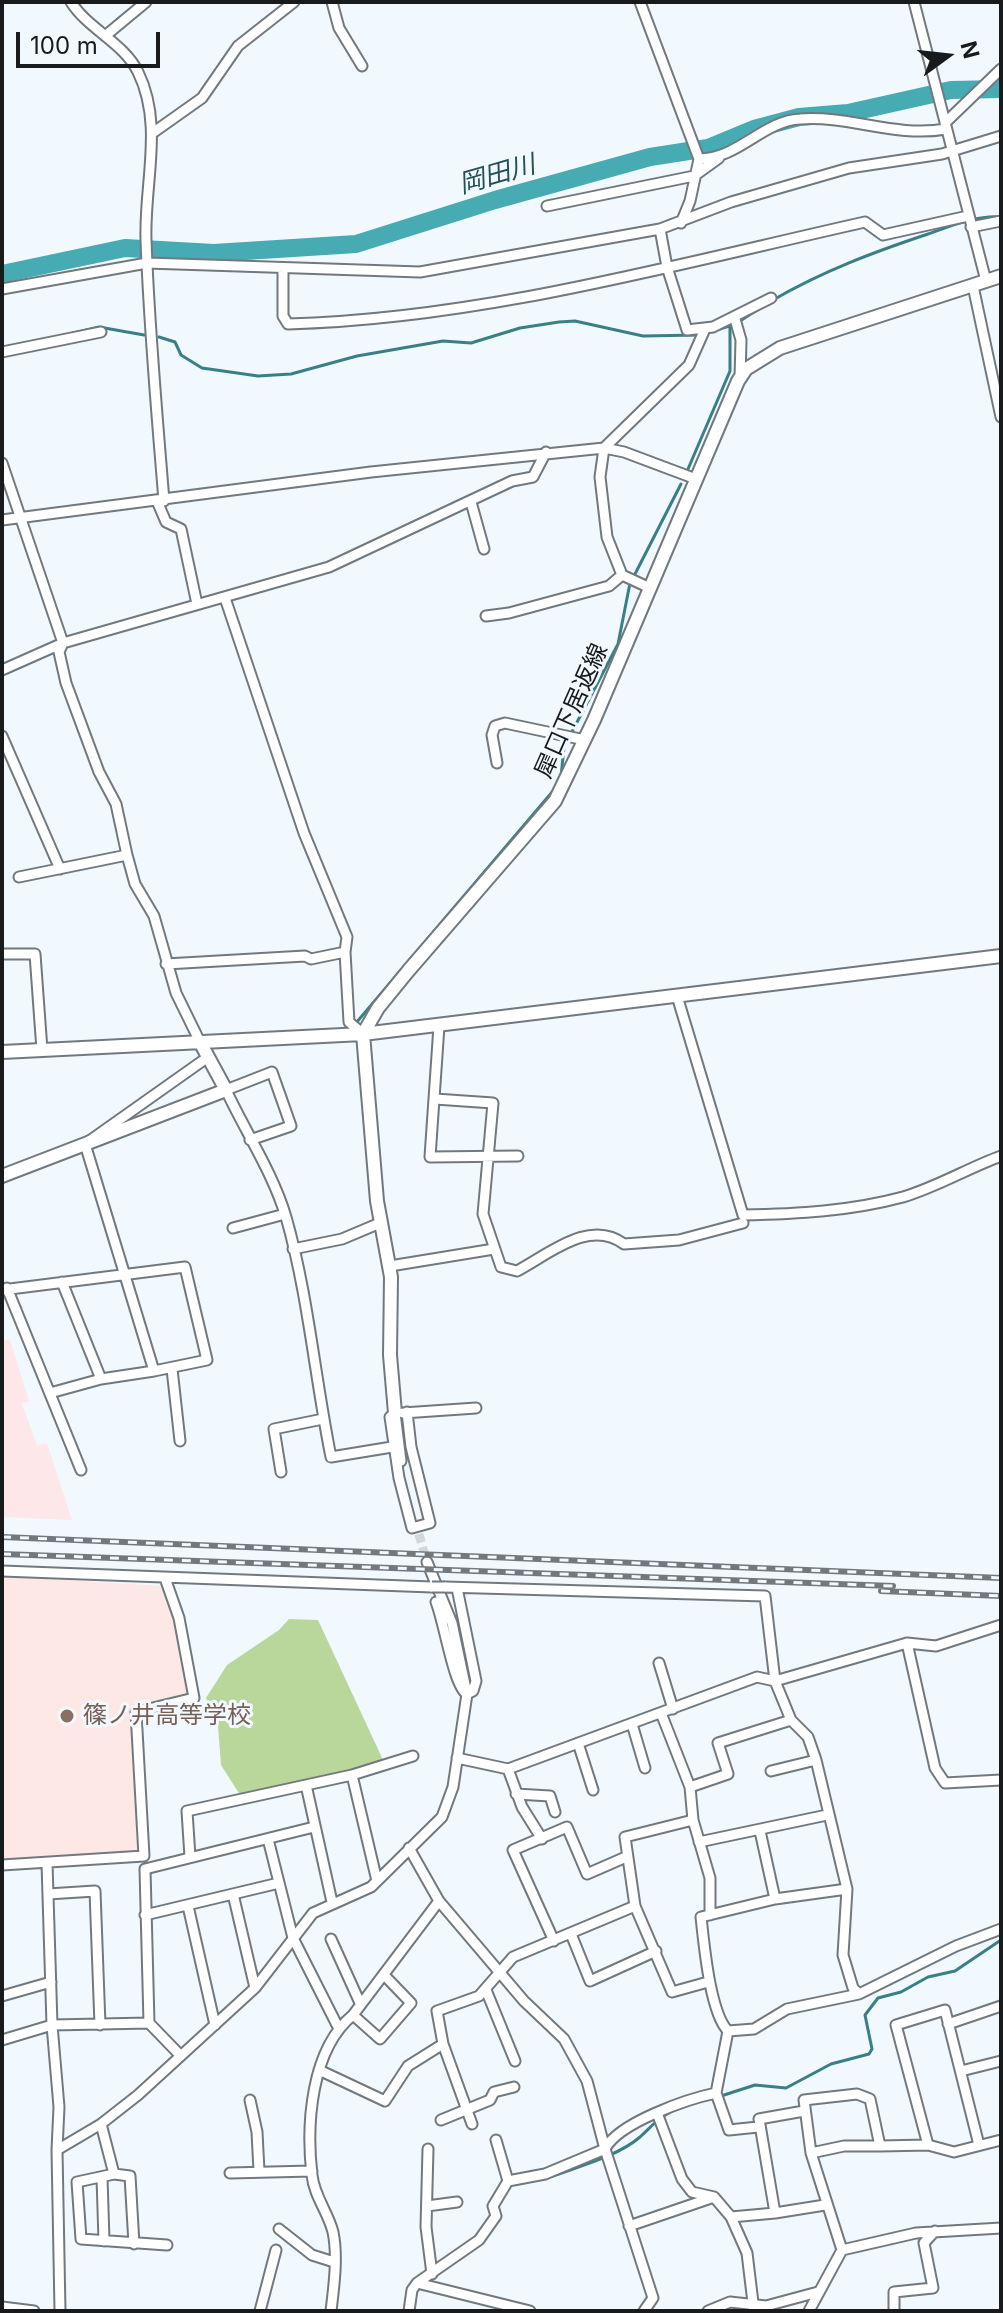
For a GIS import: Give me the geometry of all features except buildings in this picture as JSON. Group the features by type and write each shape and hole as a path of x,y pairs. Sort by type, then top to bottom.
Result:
{"main road":[{"name":"犀口下居返線","path":"363,1034 401,980 555,801 585,740 740,378 760,359 780,348 1001,276"},
{"path":"2,1052 363,1034 1001,956"},
{"path":"363,1034 380,1223 390,1266 390,1364 401,1413"},
{"path":"3,1174 226,1090 200,1042"}],"street":[{"path":"71,2 138,71 154,132 148,173 146,238 161,501 166,522 181,529 197,604"},
{"path":"105,36 146,2"},
{"path":"154,132 202,98 238,46 294,2"},
{"path":"332,2 339,28 362,66"},
{"path":"640,2 699,159 690,201 681,223"},
{"path":"914,2 986,281"},
{"path":"547,206 694,176 722,156 800,119 920,134 946,126 965,100 1001,69"},
{"path":"2,289 147,261 283,269 420,272 660,229 731,202 849,168 868,163 895,164 953,152 1001,136"},
{"path":"699,159 722,156"},
{"path":"283,269 283,316 288,324 340,323 452,310 667,267 865,222 883,235 968,216"},
{"path":"971,227 1001,221"},
{"path":"660,229 667,267 687,330 703,334 736,323 771,298"},
{"path":"973,286 1001,417"},
{"path":"736,323 740,378"},
{"path":"2,352 101,332"},
{"path":"650,588 622,575 607,537 600,477 604,448 689,365 703,334"},
{"path":"2,520 546,452 604,448 624,452 696,479"},
{"path":"2,670 63,643 329,567 512,481 533,477 546,452"},
{"path":"2,463 63,643 59,652 66,683 99,772 116,804 135,884 154,916 166,964 200,1042"},
{"path":"471,502 484,549"},
{"path":"486,616 509,613 609,586 622,575"},
{"path":"225,598 304,833 347,937 349,1022 363,1034"},
{"path":"497,763 492,735 495,726 505,723 585,740"},
{"path":"2,736 6,758 60,869"},
{"path":"19,877 127,855"},
{"path":"166,964 305,956 311,959 345,952"},
{"path":"2,954 35,954 42,1050"},
{"path":"677,996 743,1215 800,1214 872,1204 905,1196 1001,1156"},
{"path":"439,1026 430,1157 518,1156"},
{"path":"154,1371 85,1144 208,1057"},
{"path":"250,1140 291,1126 272,1072 226,1090 285,1214 331,1457 392,1447"},
{"path":"435,1099 493,1103 483,1214 501,1267 517,1271 580,1237 599,1232 612,1235 624,1244 679,1240 743,1223"},
{"path":"233,1228 285,1214"},
{"path":"293,1249 342,1239 380,1223"},
{"path":"390,1266 494,1249"},
{"path":"50,1393 101,1379 172,1369 207,1360 185,1267 5,1289 81,1470"},
{"path":"62,1282 101,1379"},
{"path":"172,1369 180,1441"},
{"path":"401,1413 430,1523 412,1528 392,1447 390,1417 401,1413 476,1408"},
{"path":"401,1413 402,1466 415,1521"},
{"path":"281,1472 274,1429 323,1419"},
{"path":"57,2150 101,2124 138,2095 179,2054 255,1988 313,1913 371,1887 442,1817 453,1787 467,1694 452,1623 427,1562"},
{"path":"2,1571 765,1596 775,1681 791,1720 808,1737 816,1760 847,1889 843,1955 853,1988 859,1994"},
{"path":"2,1865 144,1856 136,1712 194,1698 179,1618 165,1578"},
{"path":"430,1586 444,1620 458,1685 467,1694"},
{"path":"457,1588 476,1681 473,1691 467,1694"},
{"path":"457,1758 508,1769 757,1677 775,1681 907,1643 936,1646 1001,1625"},
{"path":"907,1643 935,1768 945,1783 1001,1780"},
{"path":"659,1663 673,1709"},
{"path":"661,1713 690,1787 693,1820 710,1878 710,1915"},
{"path":"690,1787 728,1774 718,1743 791,1720"},
{"path":"632,1724 645,1768"},
{"path":"578,1743 593,1790"},
{"path":"190,1857 187,1811 352,1775 413,1756"},
{"path":"771,1771 816,1760"},
{"path":"508,1769 516,1794 542,1839"},
{"path":"352,1775 377,1881"},
{"path":"306,1785 332,1902"},
{"path":"516,1794 550,1796 555,1812"},
{"path":"699,1842 827,1815"},
{"path":"693,1820 625,1837 626,1857 635,1906 672,1992 708,1982"},
{"path":"179,2054 149,2023 145,1869 314,1827"},
{"path":"554,1941 513,1850 567,1827 587,1874 626,1857"},
{"path":"760,1831 775,1899"},
{"path":"268,1839 293,1938 338,2027"},
{"path":"409,1848 439,1901 524,2001 564,2039 577,2060 594,2102 606,2153 653,2298 644,2311"},
{"path":"47,1863 52,2025 59,2107 60,2311"},
{"path":"145,1915 279,1883"},
{"path":"847,1889 775,1899 701,1917 708,1982 722,2025 728,2031 754,2029 787,2009 859,1994 956,1946 1001,1929"},
{"path":"48,1894 95,1891 100,2025"},
{"path":"233,1894 255,1988"},
{"path":"331,2311 333,2231 318,2202 312,2171 312,2127 319,2070 338,2027 353,2015 439,1901"},
{"path":"188,1906 215,2025"},
{"path":"472,2124 443,2044 437,2011 486,1990 513,1957 635,1906"},
{"path":"571,1934 590,1981 656,1951"},
{"path":"331,1939 360,2003"},
{"path":"353,2015 380,2039 411,2003 384,1975"},
{"path":"2,1996 51,1982"},
{"path":"486,1990 515,2061"},
{"path":"948,2024 1001,2006"},
{"path":"928,2145 896,2025 945,2010 979,2145"},
{"path":"2,2040 52,2025 149,2023"},
{"path":"728,2031 716,2093 729,2130 758,2127"},
{"path":"319,2070 385,2101 408,2066 443,2044"},
{"path":"961,2071 1001,2061"},
{"path":"441,2120 490,2100 494,2092 514,2087"},
{"path":"606,2153 610,2139 716,2093"},
{"path":"842,2250 825,2205 811,2153 804,2100 857,2094 870,2099 880,2146"},
{"path":"250,2100 257,2132 259,2171"},
{"path":"775,2213 759,2119 804,2111"},
{"path":"659,2116 682,2179 692,2192 714,2197 731,2217 747,2253 754,2309"},
{"path":"101,2124 114,2174"},
{"path":"409,2311 412,2290 417,2283 486,2233 496,2216 493,2206 508,2181 496,2140"},
{"path":"811,2153 844,2146 928,2145 954,2152 1001,2140"},
{"path":"428,2149 426,2227 432,2274"},
{"path":"508,2181 545,2174 606,2153"},
{"path":"230,2173 312,2171"},
{"path":"57,2186 114,2174 130,2176 134,2244"},
{"path":"102,2177 104,2241"},
{"path":"77,2182 81,2239 167,2245"},
{"path":"629,2226 714,2197"},
{"path":"427,2206 457,2202"},
{"path":"731,2217 825,2205"},
{"path":"809,2311 842,2250 935,2231 1001,2228"},
{"path":"279,2229 312,2255 334,2262"},
{"path":"894,2311 894,2292 933,2288 924,2243 935,2231"},
{"path":"260,2311 276,2250"},
{"path":"417,2283 530,2311"},
{"path":"708,2311 730,2302 754,2309 818,2292"},
{"path":"2,2307 34,2311"}],"shaded area":[{"path":"10,1339 29,1401 22,1404 37,1445 47,1443 72,1520 2,1517 2,1342"},
{"name":"篠ノ井高等学校","path":"2,1576 162,1586 177,1617 190,1696 133,1709 142,1851 139,1855 2,1861"}],"green space":[{"path":"289,1619 318,1620 384,1762 240,1795 221,1765 218,1726 206,1698 227,1665 279,1630"}],"waterway":[{"name":"岡田川","path":"2,274 125,248 214,253 356,244 495,200 650,157 708,148 754,129 799,117 848,113 951,90 1001,89"},
{"path":"773,300 830,271 888,248 964,222 1001,217"},
{"path":"740,321 760,308"},
{"path":"159,337 175,342 181,355 202,368 258,376 291,374 357,356 443,341 471,343 520,328 559,322 575,321 643,336 699,335"},
{"path":"706,333 733,325"},
{"path":"688,469 730,371 730,326"},
{"path":"69,334 99,327 144,335"},
{"path":"634,576 681,484"},
{"path":"561,777 564,747 618,644 630,583"},
{"path":"356,1023 553,791"},
{"path":"721,2096 755,2085 786,2088 831,2064 869,2054 872,2049 865,2015 878,1998 901,1992 928,1977 955,1971 1001,1940"},
{"path":"553,2176 621,2150 674,2110"}],"tunnel":[{"path":"415,1521 427,1562"}],"railway":[{"path":"2,1537 1001,1578"},
{"path":"2,1554 893,1586"},
{"path":"881,1591 1001,1596"}],"place":[{"name":"篠ノ井高等学校","path":"67,1716"}]}
